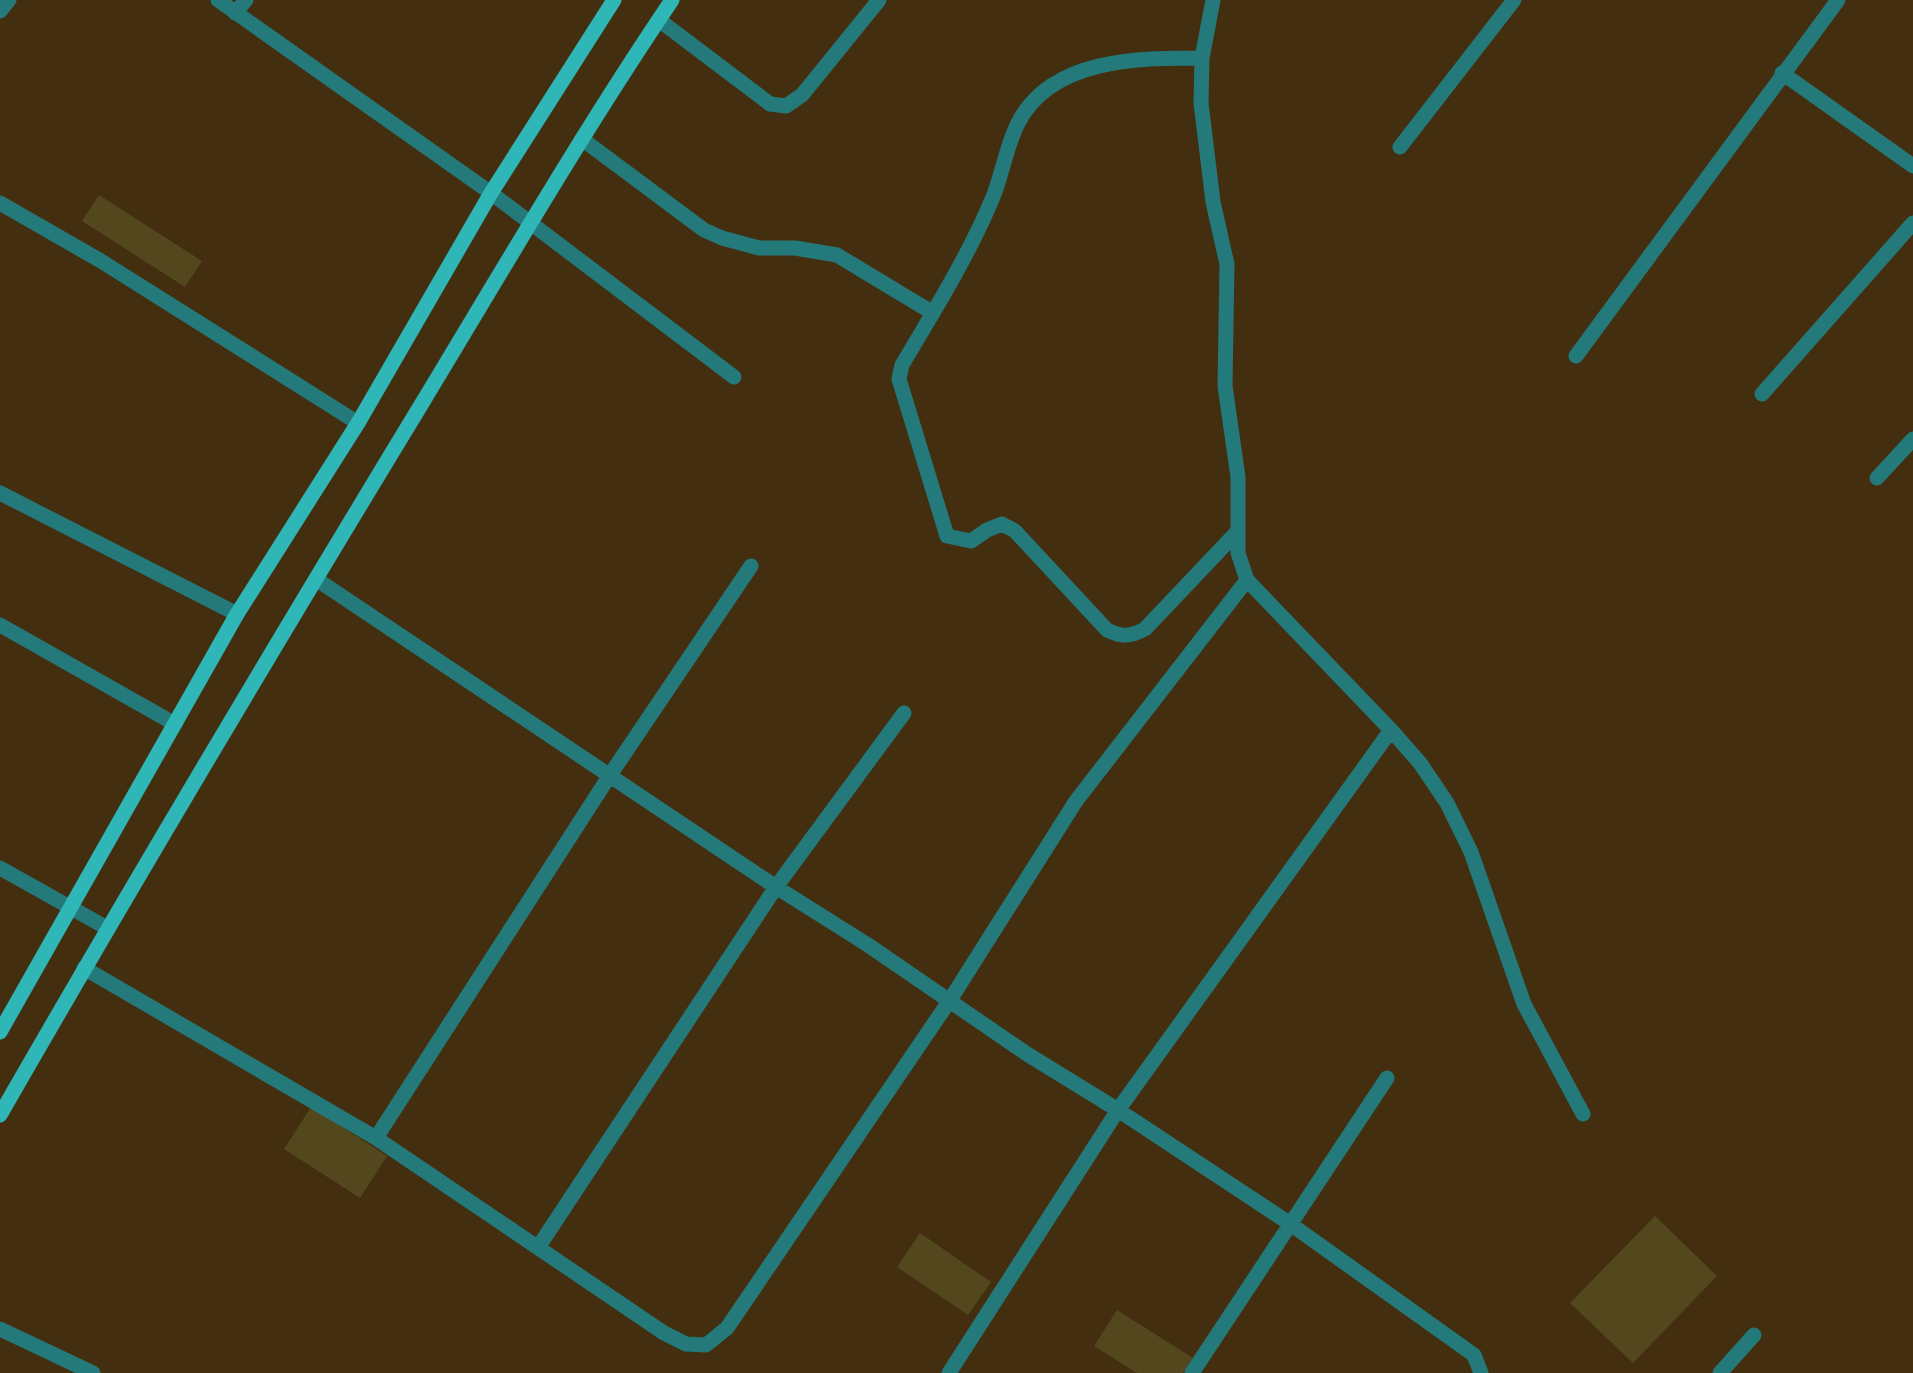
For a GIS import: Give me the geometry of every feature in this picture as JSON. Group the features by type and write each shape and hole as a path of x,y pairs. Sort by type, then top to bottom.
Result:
{"main road":[{"path":"0,1032 237,614 358,423 491,193 614,0"},
{"path":"0,1116 107,928 316,579 582,139 672,0"}],"street":[{"path":"0,11 9,0"},
{"path":"218,0 491,193 734,377"},
{"path":"235,13 246,0"},
{"path":"658,20 770,104 786,106 802,95 879,0"},
{"path":"1213,0 1202,58 1201,103 1204,148 1227,264 1225,386 1238,477 1238,553 1247,580 1391,730 1420,763 1447,803 1471,852 1524,1004 1583,1114"},
{"path":"1400,147 1514,0"},
{"path":"1576,356 1838,0"},
{"path":"1202,58 1138,58 1065,78 1040,96 1020,120 1008,145 993,197 933,313 902,365 899,379 947,536 971,541 987,530 1002,524 1014,531 1107,630 1121,636 1134,635 1145,629 1237,532"},
{"path":"1782,74 1913,166"},
{"path":"582,139 713,234 759,248 795,248 837,255 933,313"},
{"path":"0,203 101,261 358,423"},
{"path":"1762,394 1913,222"},
{"path":"1877,478 1913,439"},
{"path":"0,492 237,614"},
{"path":"376,1138 610,775 751,566"},
{"path":"316,579 1028,1054 1118,1110 1289,1223 1474,1355 1481,1373"},
{"path":"84,968 376,1138 539,1246 664,1333 686,1344 706,1346 728,1328 950,1000 1076,801 1247,580"},
{"path":"0,625 175,724"},
{"path":"539,1246 776,887 904,713"},
{"path":"949,1373 1118,1110 1391,730"},
{"path":"0,868 107,928"},
{"path":"1192,1373 1387,1078"},
{"path":"0,1329 93,1373"},
{"path":"1720,1373 1754,1335"}],"building":[{"path":"99,195 202,261 185,287 82,221"},
{"path":"311,1107 387,1156 360,1198 284,1149"},
{"path":"1655,1216 1717,1276 1633,1363 1570,1303"},
{"path":"920,1233 991,1282 968,1315 897,1267"},
{"path":"1117,1310 1193,1358 1183,1373 1137,1373 1094,1346"}]}
